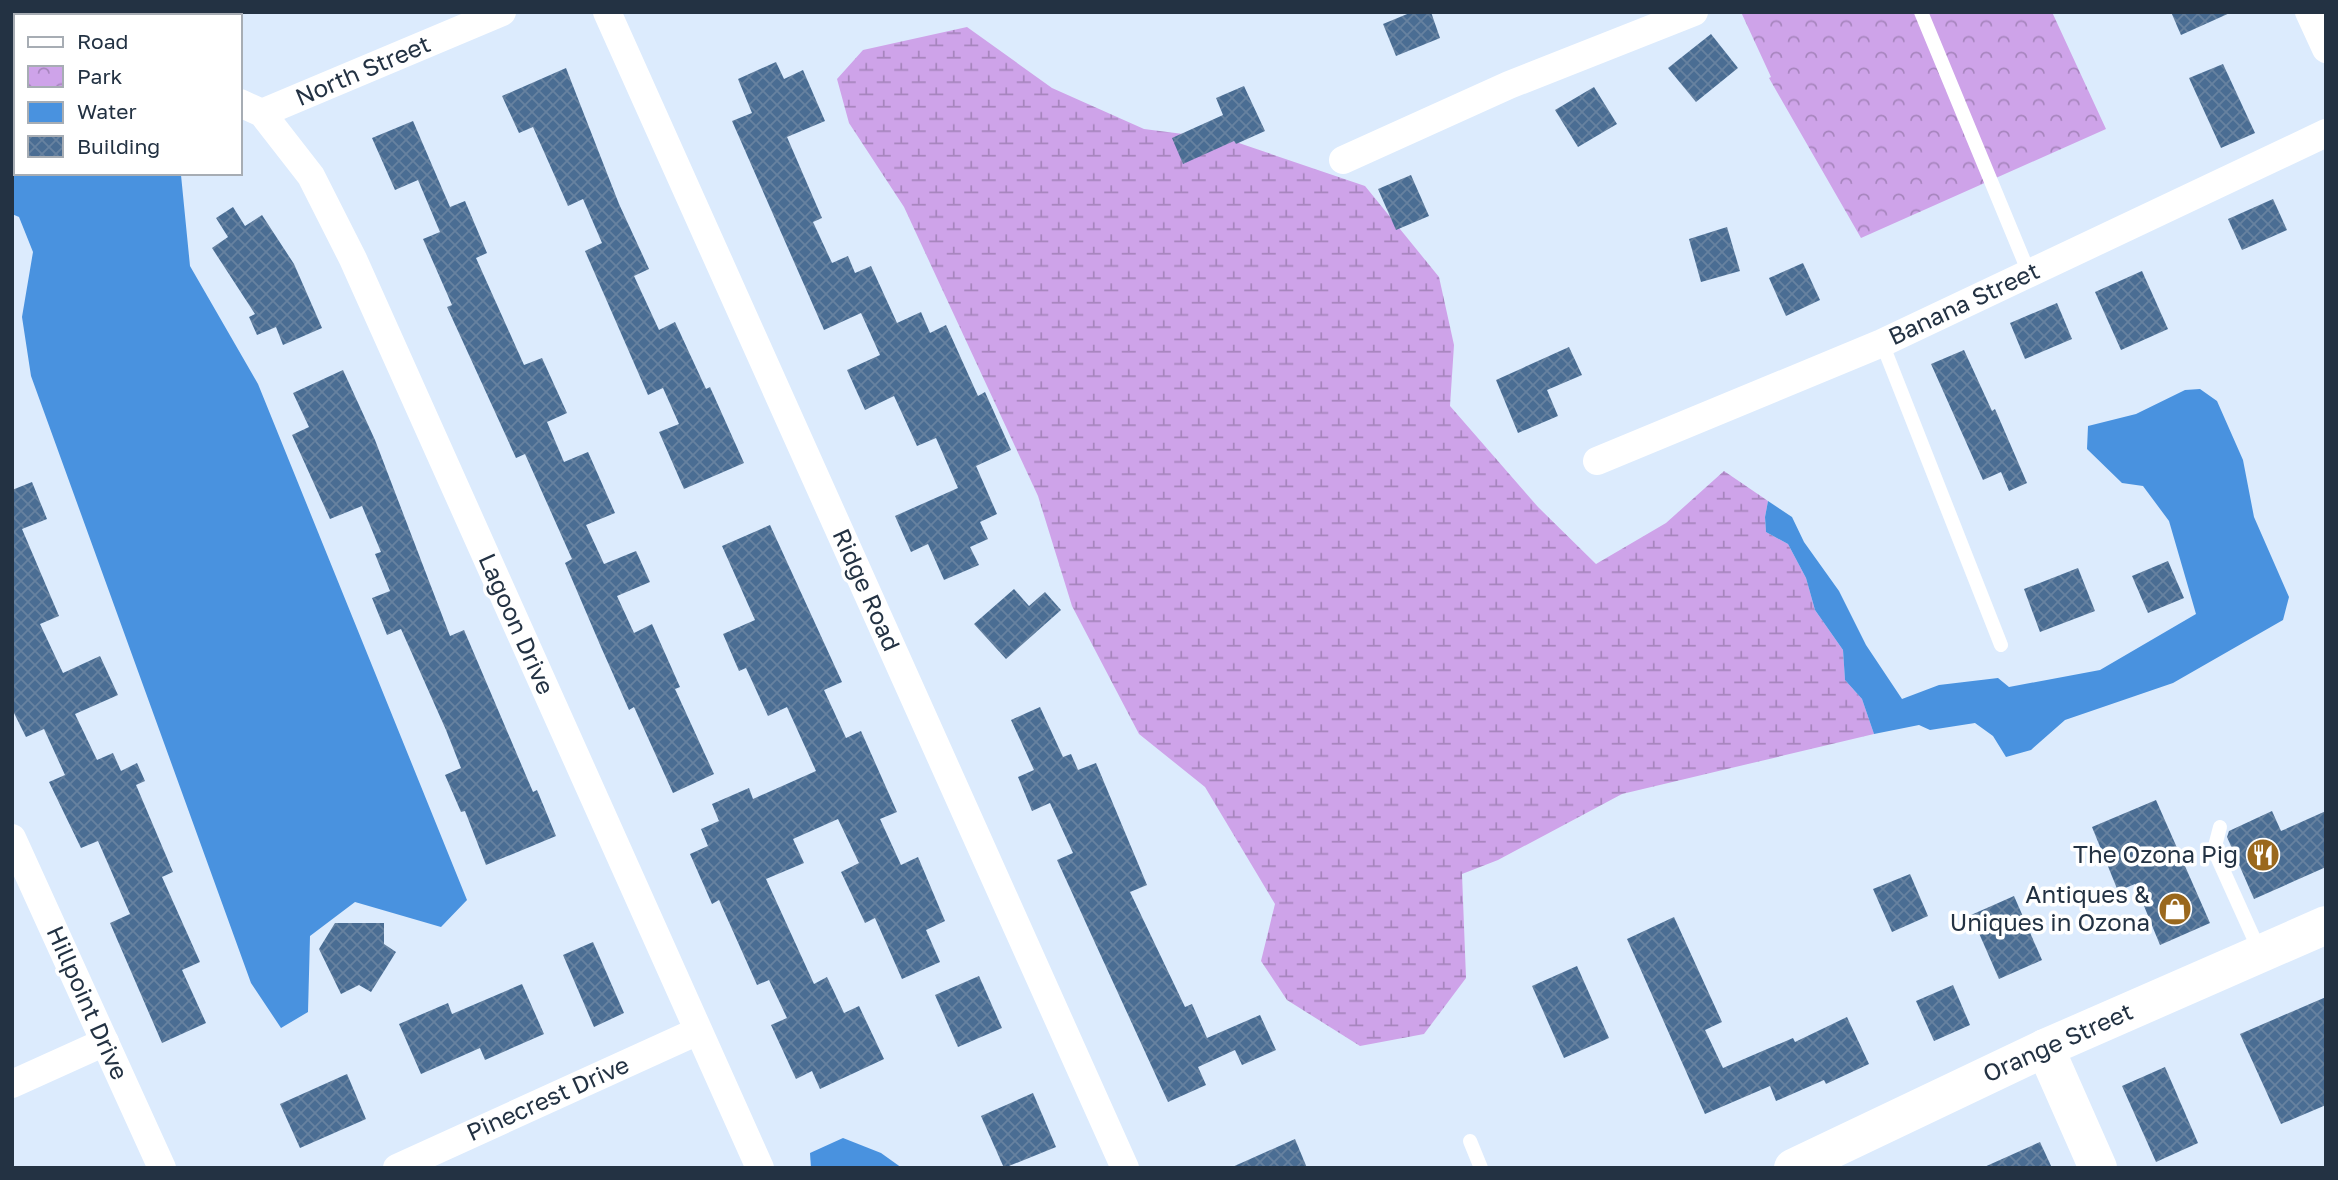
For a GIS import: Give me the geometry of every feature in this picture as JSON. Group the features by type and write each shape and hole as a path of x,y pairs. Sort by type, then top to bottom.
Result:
{"street":[{"name":"North Street","path":"251,108 502,12"},
{"name":"Ridge Road","path":"607,12 1125,1168"},
{"path":"1343,160 1509,85 1694,12"},
{"path":"2309,12 2326,49"},
{"name":"Lagoon Drive","path":"251,108 311,176 353,259 760,1168"},
{"name":"Banana Street","path":"1597,461 1882,343 2326,133"},
{"name":"Hillpoint Drive","path":"12,838 162,1168"},
{"name":"Orange Street","path":"1793,1168 2045,1048 2326,925"},
{"name":"Pinecrest Drive","path":"397,1168 698,1031"},
{"path":"12,1084 105,1042"},
{"path":"2045,1048 2098,1168"}],"lane":[{"path":"1921,12 2029,273"},
{"path":"1882,343 2001,645"},
{"path":"2220,827 2214,850 2238,896 2261,954"},
{"path":"1470,1141 1481,1168"}],"green space":[{"path":"1741,12 2052,12 2106,129 1861,238 1769,78 1771,77"},
{"path":"967,27 1052,88 1144,129 1230,140 1365,186 1439,277 1454,345 1450,406 1538,507 1596,564 1666,523 1724,471 1768,501 1766,532 1788,544 1806,578 1815,610 1843,650 1845,680 1862,699 1874,734 1622,794 1498,860 1462,874 1466,978 1424,1034 1360,1046 1287,1000 1261,961 1275,904 1205,787 1139,734 1072,606 1038,496 904,207 849,123 837,79 863,50"}],"water":[{"path":"12,108 14,175 181,175 190,266 258,384 467,900 441,927 355,902 310,936 308,1012 281,1028 251,983 31,376 22,317 33,252 19,217 12,214"},
{"path":"2200,389 2217,401 2243,460 2254,517 2289,597 2283,620 2173,683 2065,720 2031,750 2006,757 1993,736 1975,723 1930,730 1919,725 1874,734 1862,699 1845,680 1843,650 1815,610 1806,578 1788,544 1766,532 1768,501 1792,517 1804,542 1839,591 1866,645 1902,699 1939,685 1998,678 2009,687 2100,670 2196,614 2169,521 2143,486 2122,483 2087,449 2088,426 2136,414 2185,390"},
{"path":"843,1138 881,1153 902,1168 811,1168 810,1153"}],"building":[{"path":"1412,12 1431,12 1440,38 1396,56 1383,24"},
{"path":"2171,12 2232,12 2181,35"},
{"path":"1711,34 1738,68 1696,102 1668,68"},
{"path":"776,62 784,79 803,70 825,121 787,137 822,218 813,222 832,263 848,256 855,273 871,266 897,323 921,312 930,333 946,325 978,396 985,392 1011,450 976,466 997,514 980,522 988,539 970,547 979,565 944,580 928,544 911,552 895,516 958,488 936,438 917,446 894,396 865,410 847,370 880,355 861,313 824,330 732,121 752,113 738,79"},
{"path":"2223,64 2255,133 2221,148 2189,78"},
{"path":"566,68 619,204 649,269 634,276 659,330 675,322 706,389 710,387 744,463 684,489 659,432 679,424 663,388 648,395 585,251 602,243 583,199 568,206 533,127 519,133 502,96"},
{"path":"1244,86 1265,131 1236,144 1234,141 1183,164 1172,138 1223,115 1216,98"},
{"path":"1594,87 1617,124 1578,147 1555,110"},
{"path":"413,121 450,207 465,201 487,253 476,258 524,365 542,358 567,413 547,422 564,462 588,452 615,513 586,525 604,564 636,551 650,582 617,596 634,633 652,624 680,687 675,689 714,774 673,793 634,707 629,710 601,647 565,563 572,559 525,454 516,458 447,307 452,305 423,239 440,232 418,180 395,190 372,138"},
{"path":"1411,175 1429,216 1396,230 1378,189"},
{"path":"2273,199 2287,230 2242,250 2228,219"},
{"path":"233,207 245,226 262,215 294,264 322,328 283,345 276,327 257,335 249,317 255,314 212,248 228,237 216,218"},
{"path":"1727,227 1740,271 1701,282 1689,239"},
{"path":"1803,263 1820,300 1786,316 1769,278"},
{"path":"2142,271 2168,329 2121,350 2095,292"},
{"path":"2057,303 2072,339 2025,359 2010,323"},
{"path":"1569,347 1582,375 1547,390 1558,416 1518,433 1496,380"},
{"path":"1964,350 1992,411 1995,409 2027,483 2009,491 2001,472 1983,480 1931,364"},
{"path":"343,370 375,440 450,636 464,630 533,792 537,790 556,836 486,865 465,811 461,812 445,775 461,768 446,730 401,629 387,635 372,598 390,591 375,554 381,552 362,506 330,519 292,435 309,427 293,393"},
{"path":"32,482 47,519 22,529 59,616 40,624 63,673 100,656 118,695 75,714 97,760 113,753 121,771 137,763 145,781 136,785 173,872 162,877 200,962 182,970 206,1023 162,1043 110,923 130,914 98,841 81,848 49,782 65,775 44,729 26,737 12,709 12,490"},
{"path":"770,525 842,682 824,690 846,738 861,731 897,812 880,819 901,865 918,857 945,921 926,930 940,962 902,979 875,918 865,923 841,872 859,863 838,819 793,839 804,863 766,879 814,984 827,977 844,1013 859,1006 884,1059 820,1089 812,1071 796,1079 771,1025 787,1018 769,980 757,985 719,900 712,904 690,854 708,846 701,829 719,821 712,804 749,788 753,799 816,771 787,707 768,716 746,668 739,671 723,634 755,620 722,546"},
{"path":"2168,561 2184,598 2148,613 2132,576"},
{"path":"2078,568 2095,611 2040,632 2024,589"},
{"path":"1014,589 1029,606 1045,592 1061,610 1006,659 974,624"},
{"path":"1040,707 1063,757 1071,754 1078,770 1096,763 1147,885 1130,892 1185,1007 1192,1004 1207,1038 1260,1015 1276,1050 1242,1065 1235,1050 1198,1067 1206,1085 1168,1102 1057,860 1073,853 1050,803 1032,811 1018,777 1034,770 1011,720"},
{"path":"2156,800 2210,923 2160,945 2135,884 2118,891 2092,827"},
{"name":"The Ozona Pig","path":"2272,811 2281,831 2326,811 2326,867 2254,899 2227,837 2229,831"},
{"path":"1910,874 1928,916 1892,932 1873,889"},
{"path":"2014,896 2042,960 1999,979 1971,915"},
{"path":"1674,917 1722,1022 1705,1030 1723,1068 1793,1038 1795,1042 1847,1017 1869,1064 1826,1084 1824,1080 1776,1101 1770,1086 1705,1114 1627,939"},
{"path":"335,923 384,923 384,944 396,952 371,992 359,985 341,994 319,949"},
{"path":"593,942 624,1013 594,1027 563,955"},
{"path":"1577,966 1609,1038 1564,1058 1532,986"},
{"path":"979,976 1002,1028 958,1047 935,995"},
{"path":"522,984 544,1034 485,1060 480,1048 421,1074 399,1024 448,1003 452,1014"},
{"path":"1953,985 1970,1025 1934,1041 1916,1001"},
{"path":"2326,997 2326,1105 2281,1124 2240,1034"},
{"path":"2165,1067 2198,1143 2156,1162 2122,1086"},
{"path":"347,1074 366,1119 300,1148 280,1104"},
{"path":"1033,1093 1056,1147 1004,1168 981,1116"},
{"path":"1295,1139 1307,1168 1230,1168"},
{"path":"2040,1142 2052,1168 1982,1168"}],"place":[{"name":"The Ozona Pig","path":"2263,855"},
{"name":"Antiques & Uniques in Ozona","path":"2175,909"}]}
